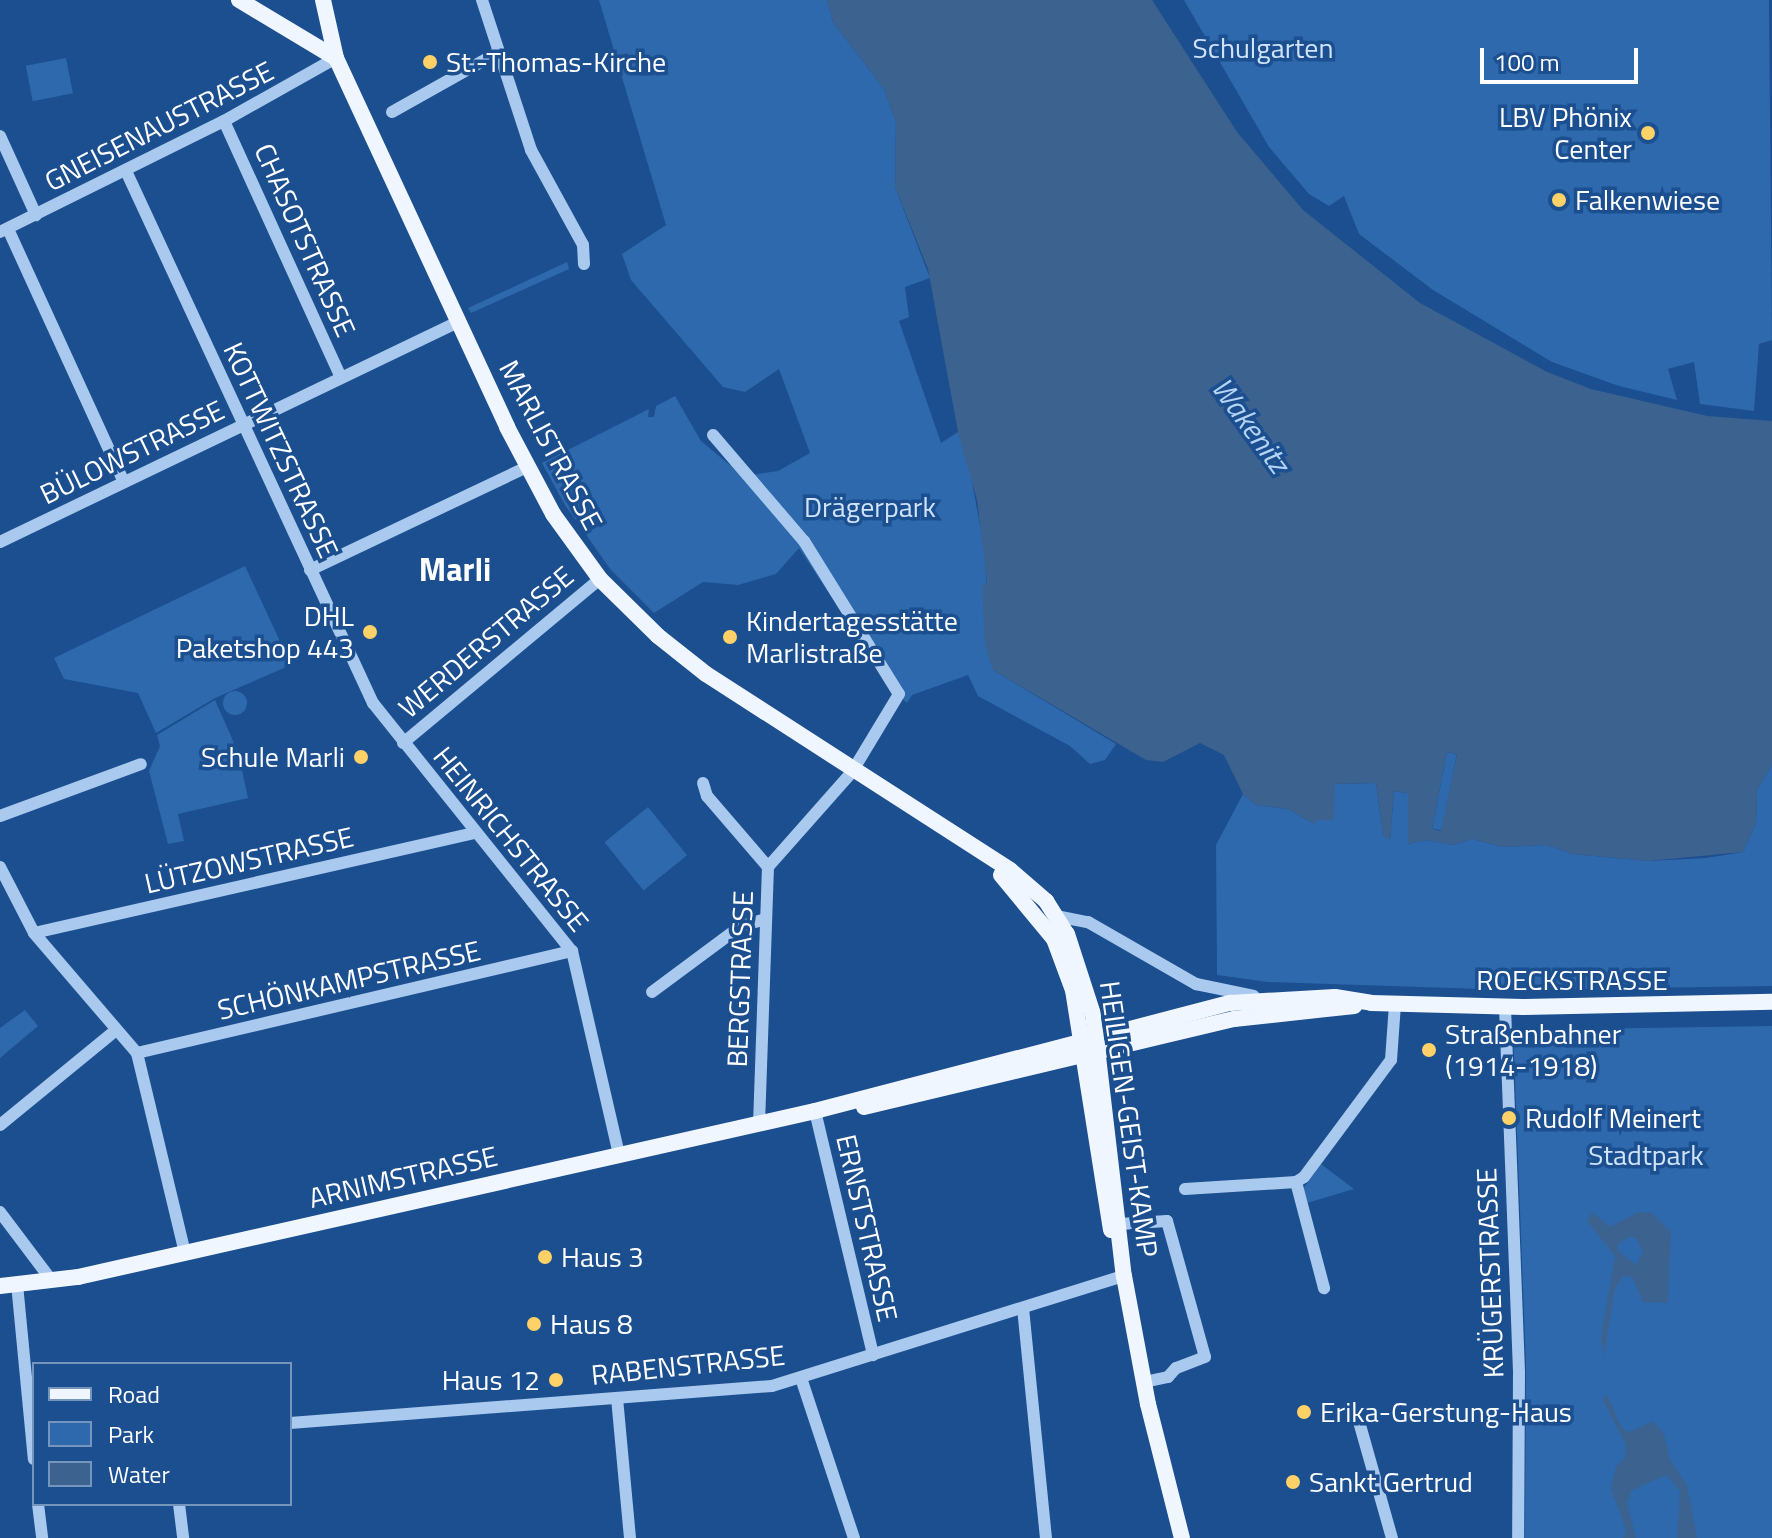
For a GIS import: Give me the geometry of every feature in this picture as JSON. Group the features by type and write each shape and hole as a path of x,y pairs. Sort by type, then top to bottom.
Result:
{"main road":[{"path":"239,0 336,58"},
{"name":"MARLISTRASSE","path":"323,0 336,58 527,467 600,579 658,636 706,674 973,850 1027,892"},
{"name":"HEILIGEN-GEIST-KAMP","path":"1027,892 1056,916 1087,986 1101,1179 1144,1382 1182,1538"},
{"name":"HEILIGEN-GEIST-KAMP","path":"1027,892 1063,960 1089,1046 1120,1224 1124,1276"},
{"name":"ROECKSTRASSE","path":"1206,1016 1267,998 1335,997 1371,1003"},
{"name":"ROECKSTRASSE","path":"1206,1016 1371,1003 1505,1007 1772,1002"},
{"name":"ARNIMSTRASSE","path":"9,1285 52,1281 185,1253 815,1111 1206,1016"}],"street":[{"path":"482,0 531,150 583,245 584,264"},
{"path":"392,112 497,53"},
{"name":"GNEISENAUSTRASSE","path":"4,230 224,121 336,58"},
{"name":"CHASOTSTRASSE","path":"224,121 341,378"},
{"path":"0,136 36,215"},
{"name":"KOTTWITZSTRASSE","path":"126,171 373,703 403,743"},
{"path":"4,230 124,482"},
{"name":"BÜLOWSTRASSE","path":"0,542 458,322"},
{"name":"BERGSTRASSE","path":"713,435 804,541 899,694 852,772 768,867 759,1123"},
{"path":"310,570 527,467"},
{"name":"WERDERSTRASSE","path":"403,743 600,579"},
{"name":"HEINRICHSTRASSE","path":"403,743 572,951 619,1155"},
{"path":"0,816 141,764"},
{"path":"703,783 707,796 768,867"},
{"name":"LÜTZOWSTRASSE","path":"34,933 475,833"},
{"path":"0,867 34,933 137,1053 185,1253"},
{"path":"1056,916 1088,922 1201,986 1206,1016"},
{"path":"652,992 741,926 766,919"},
{"name":"SCHÖNKAMPSTRASSE","path":"137,1053 572,951"},
{"name":"ROECKSTRASSE","path":"1201,986 1267,998"},
{"path":"1185,1189 1296,1182 1391,1060 1395,1004"},
{"name":"KRÜGERSTRASSE","path":"1505,1007 1519,1372 1518,1538"},
{"path":"0,1125 116,1030"},
{"name":"ERNSTSTRASSE","path":"815,1111 873,1355"},
{"path":"1296,1182 1324,1288"},
{"path":"0,1212 52,1281"},
{"path":"1120,1224 1167,1221 1205,1360 1176,1368 1168,1377 1144,1382"},
{"name":"RABENSTRASSE","path":"292,1423 772,1386 1124,1276"},
{"path":"9,1285 32,1445"},
{"path":"1023,1308 1046,1538"},
{"path":"801,1378 854,1538"},
{"path":"617,1398 630,1538"},
{"path":"1356,1411 1392,1538"},
{"path":"38,1506 42,1538"},
{"path":"179,1506 183,1538"}],"green space":[{"name":"Drägerpark","path":"599,0 827,0 833,22 884,89 896,122 895,187 930,278 905,287 909,317 899,321 941,443 958,432 968,460 984,547 993,670 1116,744 1105,760 1090,764 1070,746 978,696 968,675 912,695 907,703 893,690 799,548 776,574 738,585 703,582 654,613 611,570 565,505 542,463 649,409 648,417 654,417 656,406 675,396 701,441 743,476 778,471 810,453 779,369 745,392 723,387 631,280 622,254 666,225"},
{"name":"Falkenwiese","path":"1184,0 1769,0 1772,340 1759,344 1754,411 1700,404 1694,362 1668,369 1677,400 1619,386 1552,362 1433,290 1359,234 1344,196 1329,206 1309,194 1269,147"},
{"path":"66,58 73,93 33,101 26,66"},
{"path":"567,262 569,269 471,313 468,308"},
{"path":"245,566 291,665 215,698 156,733 138,693 64,679 54,658"},
{"path":"235,691 246,698 247,703 240,714 235,715 224,708 223,703 230,692"},
{"path":"215,700 238,752 248,798 178,814 184,841 168,844 149,771 160,746 157,735"},
{"path":"1447,752 1457,754 1442,830 1432,829"},
{"path":"1772,764 1772,986 1511,990 1268,982 1217,975 1216,845 1243,794 1256,805 1288,809 1314,824 1335,784 1376,783 1383,834 1390,840 1394,791 1408,793 1408,844 1427,840 1453,845 1472,839 1503,847 1547,845 1573,854 1648,861 1706,858 1743,852 1756,823 1757,790"},
{"path":"648,807 687,855 643,890 604,842"},
{"path":"25,1010 38,1026 0,1058 0,1028"},
{"name":"Stadtpark","path":"1772,1026 1772,1538 1525,1538 1526,1365 1513,1030"},
{"path":"1321,1164 1354,1189 1307,1203 1303,1189"}],"water":[{"name":"Wakenitz","path":"827,0 1152,0 1237,132 1303,210 1420,303 1547,372 1591,389 1707,416 1772,421 1772,764 1757,790 1756,823 1743,852 1648,861 1573,854 1547,845 1503,847 1472,839 1453,845 1427,840 1408,844 1408,793 1394,791 1390,841 1383,834 1376,783 1335,784 1334,820 1317,820 1314,824 1288,809 1256,805 1243,794 1224,755 1200,743 1163,762 1146,760 993,670 985,645 982,586 987,582 977,500 958,432 928,269 895,187 896,122 884,89 833,22","holes":["1447,752 1457,754 1441,831 1432,829"]},
{"path":"1592,1212 1610,1227 1639,1212 1652,1213 1671,1232 1668,1303 1643,1302 1632,1277 1623,1276 1615,1289 1604,1356 1601,1337 1615,1256 1587,1221","holes":["1629,1237 1636,1238 1643,1252 1636,1265 1618,1251 1618,1244"]},
{"path":"1607,1394 1621,1427 1629,1432 1653,1421 1664,1434 1670,1460 1687,1485 1697,1538 1677,1538 1680,1491 1666,1475 1632,1490 1627,1503 1636,1538 1623,1538 1626,1530 1611,1489 1616,1467 1626,1456 1625,1443 1603,1400"}],"place":[{"name":"St.-Thomas-Kirche","path":"430,62"},
{"name":"LBV Phönix Center","path":"1648,133"},
{"name":"Falkenwiese","path":"1559,200"},
{"name":"DHL Paketshop 443","path":"370,632"},
{"name":"Kindertagesstätte Marlistraße","path":"730,637"},
{"name":"Schule Marli","path":"361,757"},
{"name":"Straßenbahner (1914-1918)","path":"1429,1050"},
{"name":"Rudolf Meinert","path":"1509,1118"},
{"name":"Haus 3","path":"545,1257"},
{"name":"Haus 8","path":"534,1324"},
{"name":"Haus 12","path":"556,1380"},
{"name":"Erika-Gerstung-Haus","path":"1304,1412"},
{"name":"Sankt Gertrud","path":"1293,1482"}],"district":[{"name":"Marli","path":"455,569"}],"park label":[{"name":"Schulgarten","path":"1263,48"}]}
